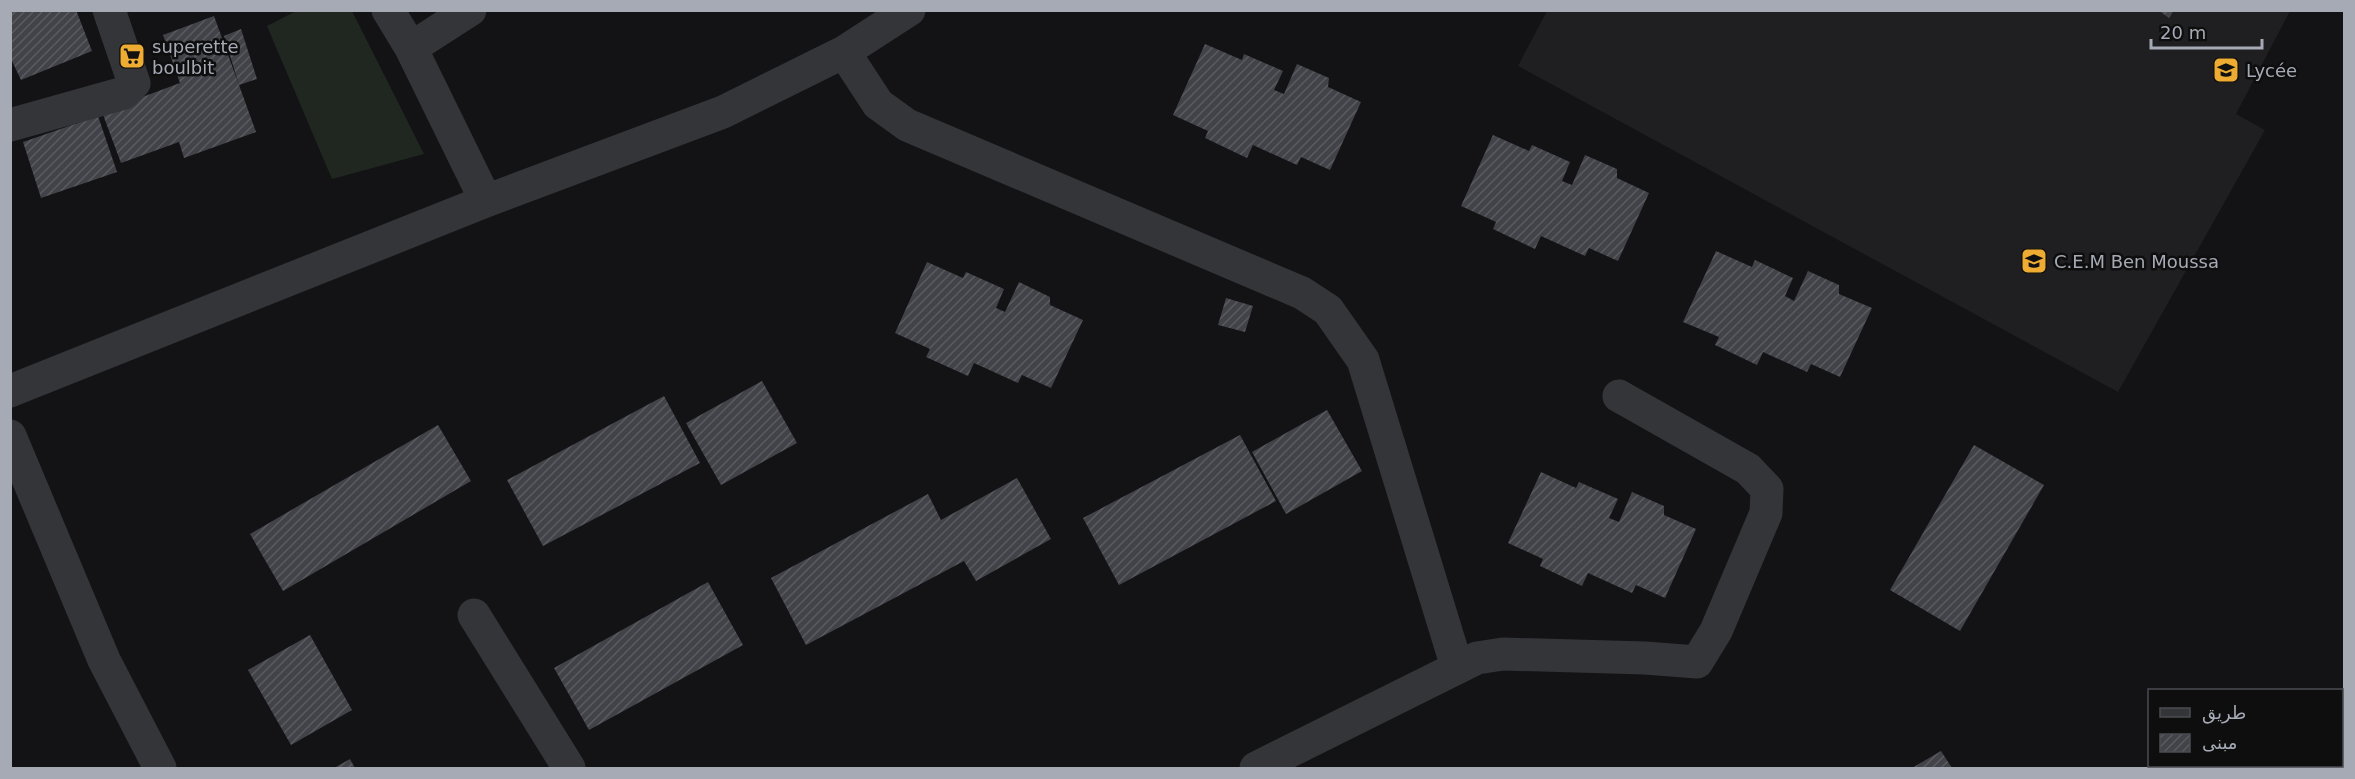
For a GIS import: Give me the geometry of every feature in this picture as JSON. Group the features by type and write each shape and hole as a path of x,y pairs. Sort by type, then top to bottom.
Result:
{"street":[{"path":"10,125 124,93 130,89 134,83 110,10"},
{"path":"388,10 411,48 486,201"},
{"path":"411,48 470,10"},
{"path":"10,392 486,201 723,112 844,52 909,10"},
{"path":"844,52 878,104 907,125 1302,293 1328,310 1363,360 1457,667"},
{"path":"1256,768 1477,658 1503,654 1644,658 1696,662 1716,631 1766,513 1767,489 1748,469 1619,396"},
{"path":"10,436 104,660 160,768"},
{"path":"474,615 569,768"}],"shaded area":[{"path":"298,10 352,11 424,154 332,179 267,26"},
{"name":"C.E.M Ben Moussa","path":"1547,11 2290,11 2236,114 2265,130 2118,392 1518,66"}],"building":[{"path":"10,10 76,10 92,51 21,80 10,57"},
{"path":"2158,10 2174,10 2169,18"},
{"path":"214,16 256,132 184,158 179,142 121,163 102,112 180,83 163,35"},
{"path":"241,29 257,79 239,85 224,36"},
{"path":"1205,44 1242,60 1244,54 1283,71 1274,90 1284,94 1297,64 1329,78 1328,87 1361,102 1330,170 1301,157 1297,165 1253,145 1247,158 1205,138 1208,131 1173,115"},
{"path":"98,116 117,172 41,198 23,142"},
{"path":"1493,135 1529,151 1532,145 1570,162 1562,181 1572,185 1585,155 1617,169 1617,178 1649,193 1618,261 1589,248 1585,256 1541,236 1535,249 1493,229 1496,222 1461,206"},
{"path":"1716,251 1752,267 1755,260 1793,278 1785,296 1794,301 1808,271 1839,285 1839,294 1872,308 1840,377 1811,364 1807,372 1763,352 1757,365 1715,345 1719,337 1683,322"},
{"path":"927,262 963,278 966,272 1004,289 996,308 1005,312 1019,282 1050,297 1050,305 1083,320 1051,388 1022,375 1018,383 974,363 968,376 926,357 930,349 895,333"},
{"path":"1226,298 1253,306 1245,332 1218,325"},
{"path":"762,381 797,443 721,485 686,423"},
{"path":"664,396 700,463 543,546 507,480"},
{"path":"1327,410 1362,471 1286,514 1252,452"},
{"path":"438,425 471,481 283,591 250,534"},
{"path":"1240,435 1276,501 1119,585 1083,518"},
{"path":"1974,445 2044,485 1960,631 1890,590"},
{"path":"1541,472 1576,488 1579,482 1618,499 1609,518 1619,522 1632,492 1664,506 1664,515 1696,529 1665,598 1636,585 1632,593 1588,573 1582,586 1540,566 1543,559 1508,543"},
{"path":"1017,478 1051,539 976,581 964,561 806,645 771,578 928,494 941,520"},
{"path":"708,582 743,645 589,730 554,668"},
{"path":"310,635 352,710 291,745 248,670"},
{"path":"1941,751 1952,768 1912,768"},
{"path":"350,759 355,768 334,768"}],"place":[{"name":"superette boulbit","path":"132,56"},
{"name":"Lycée","path":"2226,70"},
{"name":"C.E.M Ben Moussa","path":"2034,261"}]}
